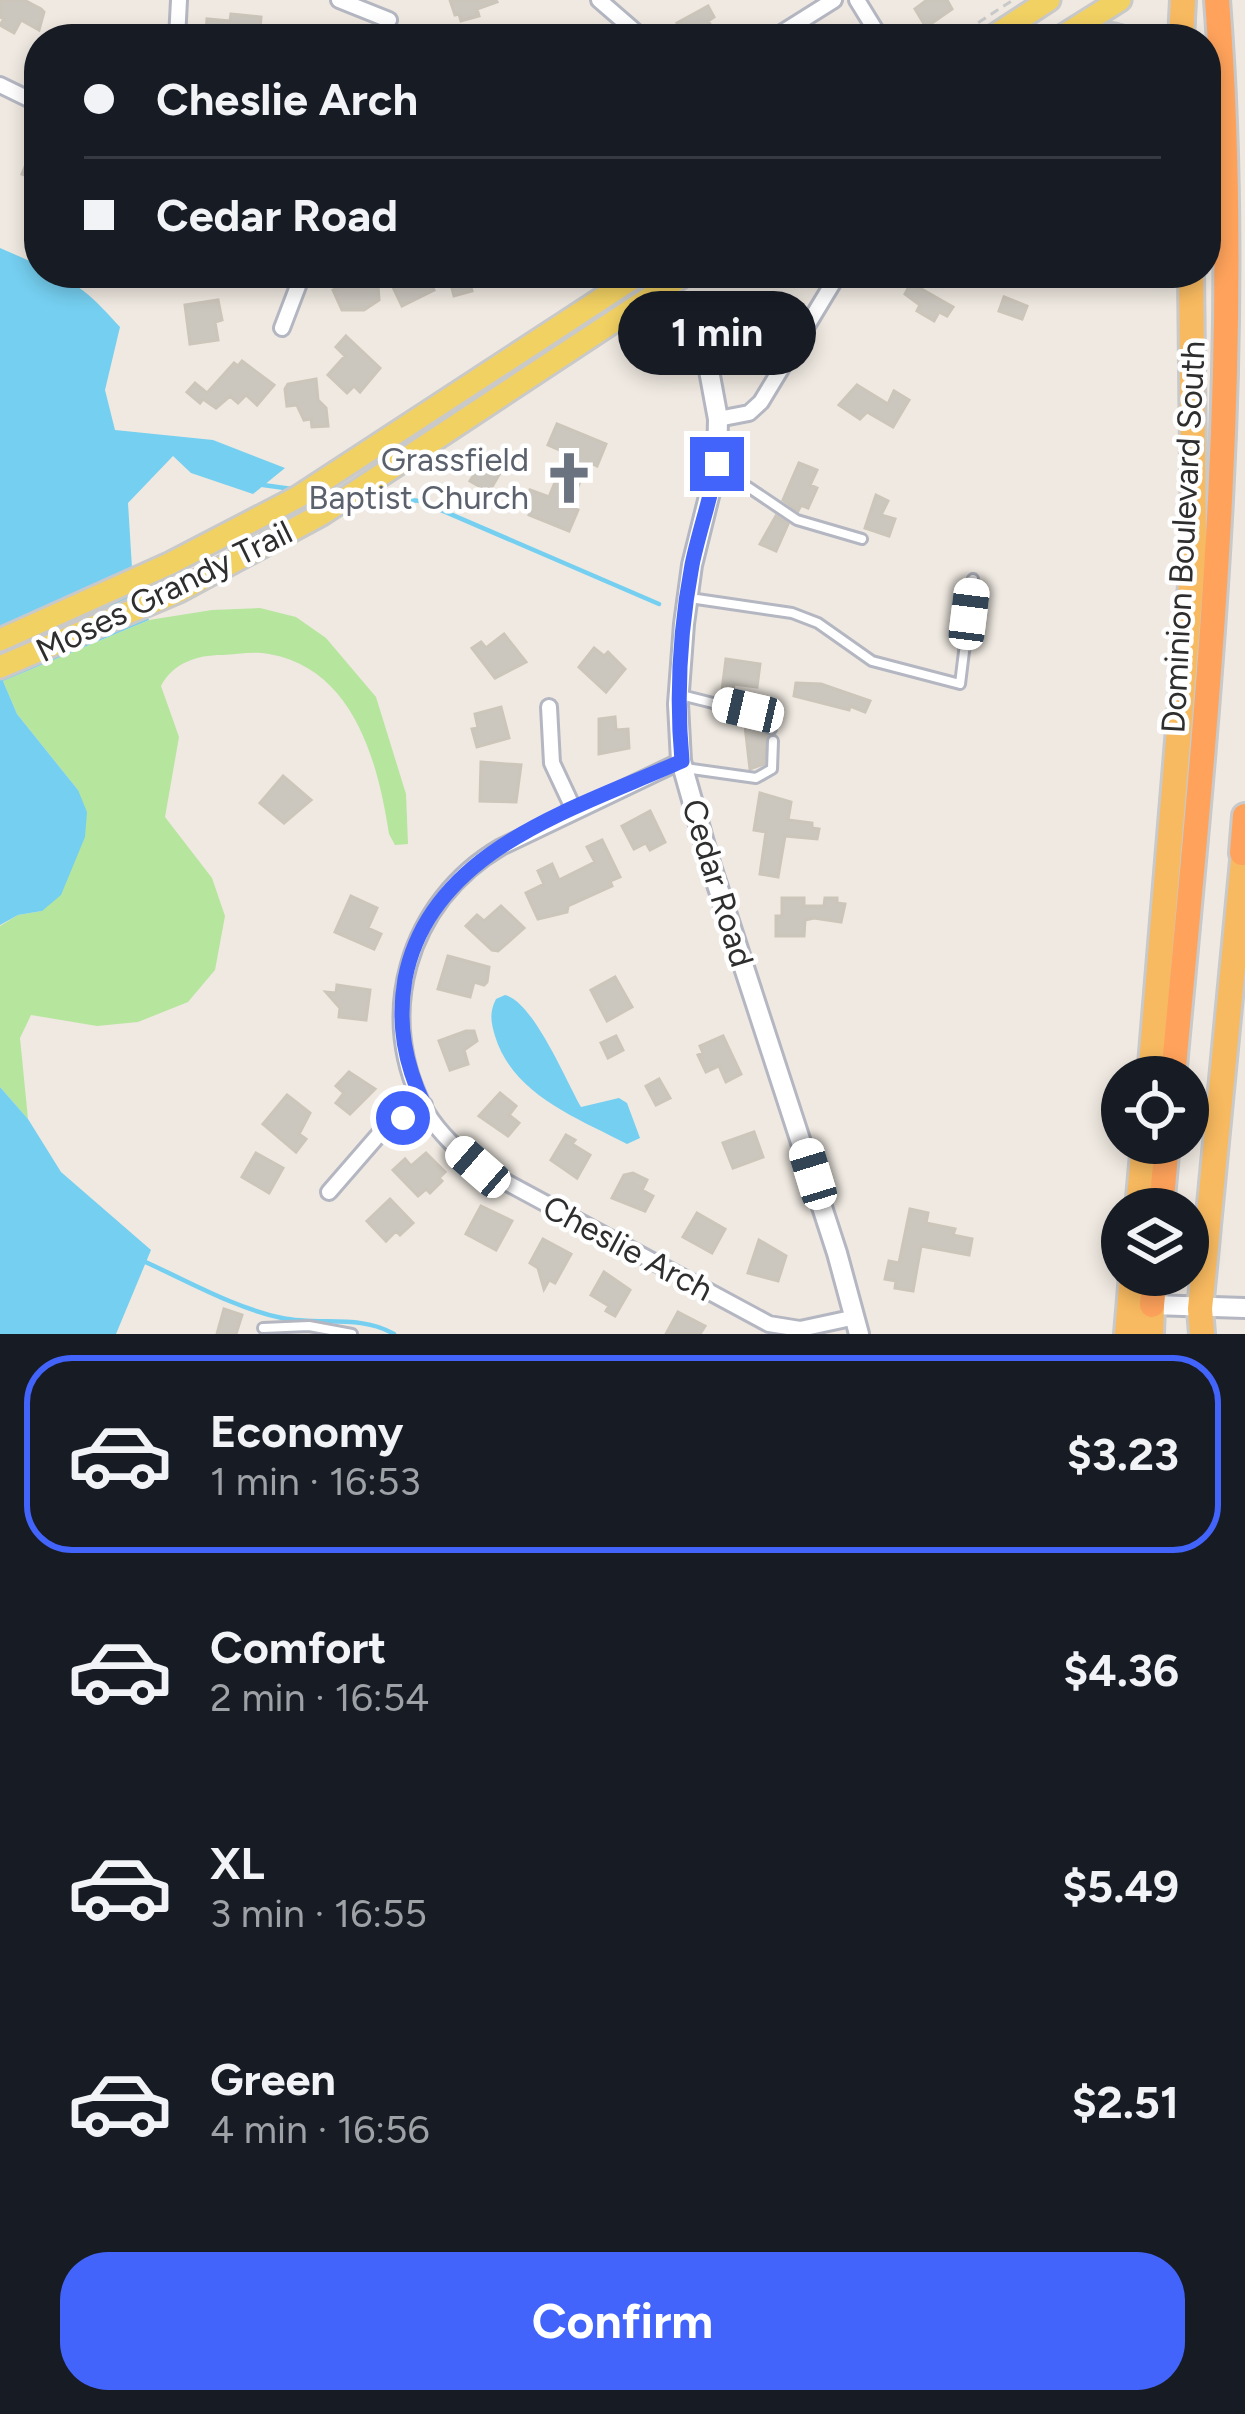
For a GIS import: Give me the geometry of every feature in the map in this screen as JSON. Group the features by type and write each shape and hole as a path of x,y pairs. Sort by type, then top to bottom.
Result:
{"highway":[{"name":"Dominion Boulevard South","path":"1175,1056 1223,523 1229,351 1226,92 1221,41"},
{"path":"1152,1056 1194,549 1190,288"},
{"path":"1201,1321 1245,816"},
{"path":"1126,1334 1130,1296"},
{"path":"1151,1334 1153,1296"}],"main road":[{"path":"1012,24 1049,0"},
{"path":"1082,24 1120,0"},
{"name":"Moses Grandy Trail","path":"0,640 171,563 298,497 618,288"},
{"name":"Moses Grandy Trail","path":"0,667 179,591 322,514 650,288"}],"street":[{"path":"339,0 389,20"},
{"path":"599,0 627,24"},
{"path":"796,24 834,0"},
{"path":"282,328 297,288"},
{"name":"Cedar Road","path":"666,288 708,364 718,419 715,474 692,565 678,694 683,764 709,860 788,1096 857,1325"},
{"path":"718,419 748,413 761,402 830,288"},
{"path":"549,707 552,763 574,810"},
{"name":"Cheslie Arch","path":"683,764 574,810 478,860 454,882 418,932 402,999 401,1036 412,1078 424,1105 452,1144 478,1167 769,1324 800,1329 857,1325"},
{"path":"329,1192 371,1141 424,1105"},
{"path":"1152,1305 1201,1321 1245,1308"},
{"path":"1151,1334 1164,1334"}],"lane":[{"path":"715,474 748,487 797,520 862,539"},
{"path":"688,598 793,613 818,623 872,661 959,683 973,579"},
{"path":"678,694 765,716 771,729"},
{"path":"683,764 756,778 772,769 773,741"},
{"path":"263,1328 309,1326 352,1334"}],"path":[{"path":"976,24 1012,0"}],"green space":[{"path":"260,608 296,617 326,638 376,697 406,794 408,844 395,845 389,834 369,749 357,723 322,678 298,663 264,653 204,657 179,666 161,686 179,737 165,817 212,878 225,916 215,970 188,1002 138,1022 97,1026 31,1015 20,1038 28,1119 0,1087 0,926 18,915 42,911 78,790 17,714 3,681 149,620"}],"water":[{"path":"0,248 24,258 24,288 78,288 120,327 105,390 115,430 213,440 285,468 253,494 191,473 173,456 128,503 132,568 149,620 3,681 17,714 78,790 87,812 85,837 61,895 42,911 18,915 0,925"},
{"path":"505,995 527,1011 581,1107 619,1098 627,1103 640,1138 627,1144 588,1124 549,1102 516,1074 504,1057 492,1022 496,999"},
{"path":"0,1087 28,1119 61,1172 151,1250 116,1334 0,1334"}],"building":[{"path":"0,0 24,0 44,12 41,24 21,20 14,33 0,25 4,19"},
{"path":"450,0 497,2 477,9 479,16 461,21"},
{"path":"927,0 947,0 952,9 924,24 915,9"},
{"path":"708,6 714,17 710,24 677,23"},
{"path":"231,14 261,17 260,24 207,24 207,19 230,21"},
{"path":"378,288 379,300 364,310 342,310 333,290"},
{"path":"393,288 433,288 434,290 402,306"},
{"path":"452,288 471,288 472,291 454,296"},
{"path":"908,288 920,288 953,307 947,316 939,312 934,321 917,311 920,305 905,294"},
{"path":"1004,297 1027,306 1022,319 999,311"},
{"path":"218,300 222,320 215,322 218,340 190,344 185,305"},
{"path":"346,336 380,368 360,392 354,386 347,393 328,375 345,356 336,347"},
{"path":"242,361 274,385 257,405 246,395 238,403 230,396 216,408 187,392 195,383 207,393 234,363 238,366"},
{"path":"316,379 328,426 312,427 311,419 304,420 297,405 287,406 288,384"},
{"path":"857,385 888,404 894,391 909,400 893,427 867,412 860,419 839,405"},
{"name":"Grassfield Baptist Church","path":"557,424 606,444 597,466 588,462 570,506 578,510 569,531 529,515 531,509 523,506 530,490 549,497 567,453 548,445"},
{"path":"482,462 500,473 489,492 470,481"},
{"path":"799,463 817,470 810,485 817,488 808,508 801,505 798,511 783,500"},
{"path":"876,495 888,501 881,515 895,519 889,536 865,528"},
{"path":"776,516 788,524 776,551 760,544"},
{"path":"504,634 526,662 495,678 472,648 481,642 486,648"},
{"path":"594,648 604,656 608,652 625,669 606,692 579,667"},
{"path":"726,659 760,664 757,687 734,684 733,692 722,690"},
{"path":"796,683 821,684 870,701 865,712 850,706 849,710 794,696"},
{"path":"501,707 509,738 477,747 472,729 478,728 475,714"},
{"path":"615,717 616,730 628,729 629,748 599,754 599,719"},
{"path":"760,724 767,736 764,764 750,769 745,726"},
{"path":"481,762 521,765 516,802 480,801"},
{"path":"283,776 311,800 284,823 260,803"},
{"path":"760,793 791,802 788,820 812,823 812,828 819,829 817,839 785,836 778,877 760,874 766,832 754,830"},
{"path":"650,811 665,842 650,850 646,843 634,849 622,826"},
{"path":"602,840 620,877 610,881 612,886 568,906 567,912 538,919 526,893 544,884 538,871 552,864 559,880 595,862 587,847"},
{"path":"351,896 377,908 368,928 381,934 374,949 335,932"},
{"path":"782,898 804,898 804,906 824,906 825,898 837,898 837,903 845,904 841,922 814,918 805,920 804,936 776,936"},
{"path":"501,906 524,928 498,951 466,926 477,915 484,921"},
{"path":"448,956 489,967 487,982 474,982 470,997 438,989"},
{"path":"615,977 632,1007 607,1021 591,990"},
{"path":"337,985 370,990 366,1020 339,1017 340,1008 326,992 336,993"},
{"path":"474,1031 477,1041 464,1050 468,1064 450,1070 439,1041"},
{"path":"616,1036 623,1050 608,1058 601,1043"},
{"path":"723,1036 741,1074 726,1082 719,1066 706,1072 698,1055 703,1053 700,1046"},
{"path":"349,1072 375,1089 350,1114 336,1103 344,1093 336,1086"},
{"path":"659,1079 670,1098 656,1105 646,1086"},
{"path":"500,1093 516,1106 509,1115 519,1123 508,1136 479,1116"},
{"path":"287,1095 310,1113 299,1134 306,1139 296,1152 263,1124"},
{"path":"754,1132 763,1157 733,1168 723,1143"},
{"path":"566,1135 590,1155 577,1178 551,1160"},
{"path":"256,1153 283,1168 269,1193 242,1177"},
{"path":"426,1153 445,1172 430,1193 426,1189 418,1196 393,1170 405,1159 411,1166"},
{"path":"633,1173 647,1180 642,1190 653,1196 645,1211 612,1198 624,1175"},
{"path":"390,1199 413,1223 386,1241 367,1221"},
{"path":"481,1206 512,1221 496,1250 466,1234"},
{"path":"910,1209 928,1213 926,1223 955,1229 953,1235 972,1239 969,1255 921,1246 913,1291 895,1288 896,1281 885,1279 889,1261 899,1263"},
{"path":"697,1213 725,1229 712,1253 683,1237"},
{"path":"543,1239 571,1254 555,1283 549,1280 544,1289 538,1268 530,1263"},
{"path":"759,1240 786,1256 778,1281 748,1273"},
{"path":"604,1272 630,1290 615,1316 591,1295"},
{"path":"224,1309 242,1315 236,1334 217,1334"},
{"path":"678,1312 705,1326 700,1334 666,1334"}],"waterway":[{"path":"263,485 292,489"},
{"path":"370,496 420,501 659,604"},
{"path":"141,1260 264,1313 368,1324 394,1334"}],"place":[{"name":"Grassfield Baptist Church","path":"569,478"}],"route":[{"path":"403,1118 424,1105 401,1036 411,951 418,932 454,882 501,847 682,761 678,704 684,624 692,565 717,464"}]}
